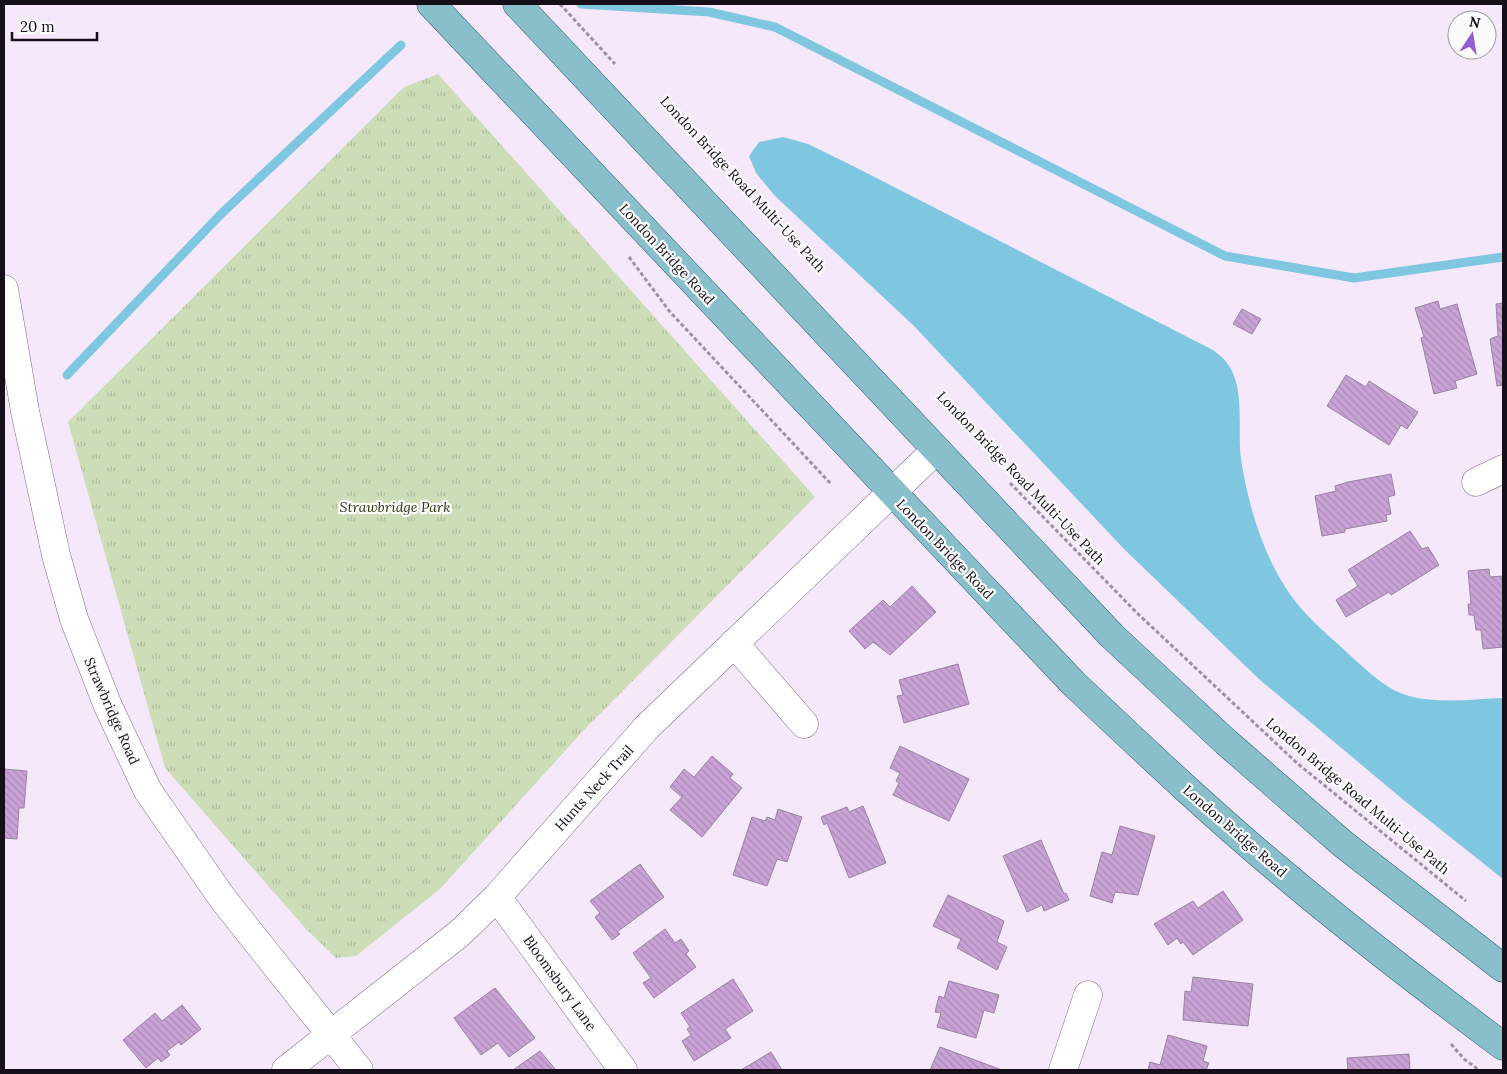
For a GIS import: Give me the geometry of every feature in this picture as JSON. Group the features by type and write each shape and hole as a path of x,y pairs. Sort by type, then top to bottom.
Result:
{"main road":[{"name":"London Bridge Road","path":"431,4 1073,683 1186,790 1280,871 1412,978 1503,1046"},
{"path":"517,4 1112,636 1226,742 1343,844 1503,968"}],"street":[{"name":"Strawbridge Road","path":"4,289 25,412 56,554 74,619 108,706 148,791 223,899 359,1070"},
{"name":"Hunts Neck Trail","path":"286,1070 460,933 496,897 647,727 936,450"},
{"path":"1476,482 1503,469"},
{"path":"734,643 804,724"},
{"name":"Bloomsbury Lane","path":"496,897 623,1070"},
{"path":"1063,1070 1088,995"}],"path":[{"path":"560,4 622,71"},
{"name":"London Bridge Road Multi-Use Path","path":"1006,479 1137,613 1297,763 1474,907"}],"green space":[{"name":"Strawbridge Park","path":"438,74 815,497 583,731 440,889 356,956 336,958 306,929 165,768 68,422 404,87"}],"water":[{"path":"783,137 808,144 849,164 1213,350 1224,359 1233,373 1237,384 1240,409 1241,459 1253,513 1273,566 1298,605 1321,629 1393,690 1409,696 1432,700 1503,698 1503,879 1406,802 1260,680 1124,549 914,326 775,196 756,173 749,156 759,142"}],"building":[{"path":"1438,301 1440,309 1457,304 1477,374 1455,381 1457,388 1434,394 1421,338 1424,337 1415,308"},
{"path":"1503,303 1503,385 1497,386 1490,339 1498,336 1496,304"},
{"path":"1242,309 1261,319 1252,334 1233,324"},
{"path":"1346,375 1366,387 1369,381 1418,412 1407,429 1401,425 1389,445 1327,406"},
{"path":"1391,474 1395,495 1388,497 1391,514 1386,515 1387,521 1345,529 1345,532 1322,536 1315,496 1336,491 1335,486 1348,482"},
{"path":"1410,531 1422,549 1428,547 1439,565 1391,595 1389,592 1346,617 1336,600 1358,586 1348,570"},
{"path":"1489,569 1490,577 1503,576 1503,647 1483,649 1481,630 1476,630 1474,615 1469,615 1468,604 1471,604 1468,571"},
{"path":"912,586 936,612 890,655 873,642 865,649 849,631 883,600 890,607"},
{"path":"958,664 969,704 904,723 897,696 903,695 899,680"},
{"path":"900,746 969,779 949,821 893,795 899,783 896,781 900,773 890,768"},
{"path":"712,756 733,774 730,778 742,788 702,837 670,810 682,797 670,787 684,769 694,777"},
{"path":"4,769 27,771 24,808 19,808 17,839 4,838"},
{"path":"863,806 886,863 849,878 827,823 824,825 821,817 847,807 849,812"},
{"path":"778,809 802,817 787,862 777,859 767,886 733,875 752,817 765,821 767,817 775,820"},
{"path":"1120,826 1155,836 1138,895 1115,892 1112,903 1090,896 1102,852 1112,855"},
{"path":"1041,840 1064,894 1066,893 1069,900 1044,911 1042,905 1027,912 1003,856"},
{"path":"640,864 664,897 617,932 620,934 612,940 595,917 600,913 590,901"},
{"path":"1223,891 1243,920 1193,955 1183,942 1181,944 1177,938 1168,945 1154,924 1193,901 1198,908"},
{"path":"948,895 1004,921 997,942 1007,947 997,970 957,948 961,939 933,926"},
{"path":"665,929 675,943 681,939 689,951 686,954 696,967 654,998 643,983 651,978 633,953"},
{"path":"1193,977 1253,984 1248,1026 1183,1020 1185,991 1191,992"},
{"path":"733,979 753,1011 725,1029 731,1038 694,1061 682,1041 691,1035 687,1029 690,1027 681,1013"},
{"path":"949,981 999,995 994,1013 984,1010 976,1038 937,1027 941,1013 935,1012 939,996 944,998"},
{"path":"495,988 535,1038 509,1057 498,1043 481,1055 454,1018"},
{"path":"182,1005 201,1029 181,1045 179,1042 167,1051 170,1055 161,1062 158,1058 146,1068 123,1040 155,1013 162,1021"},
{"path":"1168,1035 1207,1046 1203,1061 1209,1063 1206,1070 1148,1070 1150,1062 1160,1065"},
{"path":"940,1047 1002,1070 930,1070"},
{"path":"540,1051 556,1070 513,1070"},
{"path":"771,1052 782,1070 741,1070"},
{"path":"1409,1054 1410,1070 1348,1070 1347,1058"}],"waterway":[{"path":"581,4 709,12 775,27 1225,256 1354,278 1503,257"},
{"path":"67,375 221,214 401,45"}]}
